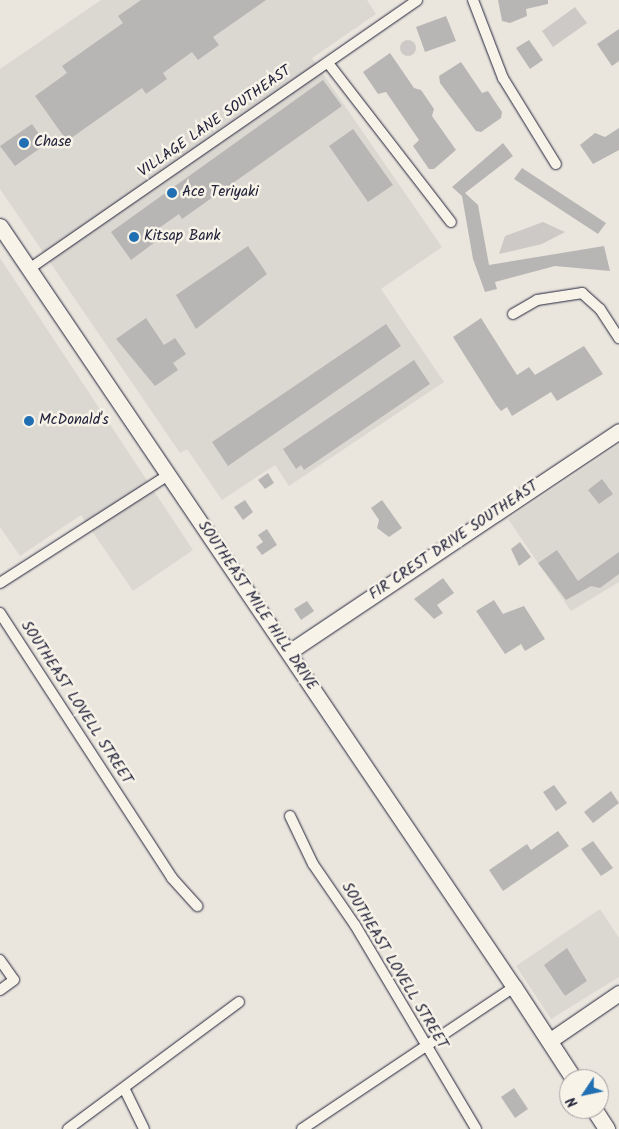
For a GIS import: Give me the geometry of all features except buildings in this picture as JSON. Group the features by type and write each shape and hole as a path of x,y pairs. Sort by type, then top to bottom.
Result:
{"main road":[{"name":"SOUTHEAST MILE HILL DRIVE","path":"0,226 514,987"},
{"name":"FIR CREST DRIVE SOUTHEAST","path":"289,652 619,431"},
{"path":"514,987 567,1069"},
{"path":"549,1041 619,993"}],"street":[{"name":"VILLAGE LANE SOUTHEAST","path":"29,269 417,0"},
{"path":"473,0 503,78 556,164"},
{"path":"328,62 451,222"},
{"path":"513,314 537,300 582,293 600,309 619,338"},
{"path":"0,583 168,475"},
{"name":"SOUTHEAST LOVELL STREET","path":"0,613 172,878 197,906"},
{"name":"SOUTHEAST LOVELL STREET","path":"290,816 313,864 355,925 426,1048 476,1129"},
{"path":"0,960 14,980 0,990"},
{"path":"302,1129 426,1048 514,987"},
{"path":"68,1129 125,1090 239,1002"},
{"path":"125,1090 144,1129"}],"shaded area":[{"path":"101,0 367,0 376,14 312,58 442,247 381,289 444,382 289,486 275,465 222,500 187,449 180,453 0,189 0,69"},
{"path":"575,7 587,23 553,47 542,31"},
{"path":"405,40 411,40 416,45 414,54 405,56 400,51 400,45"},
{"path":"543,222 565,232 542,244 499,254 505,236"},
{"path":"0,258 193,550 133,591 81,515 20,556 0,527"},
{"path":"619,445 619,582 571,611 508,519"},
{"path":"600,909 619,938 619,977 551,1019 516,966"}],"place":[{"name":"Chase","path":"24,143"},
{"name":"Ace Teriyaki","path":"172,193"},
{"name":"Kitsap Bank","path":"134,237"},
{"name":"McDonald's","path":"29,421"}]}
